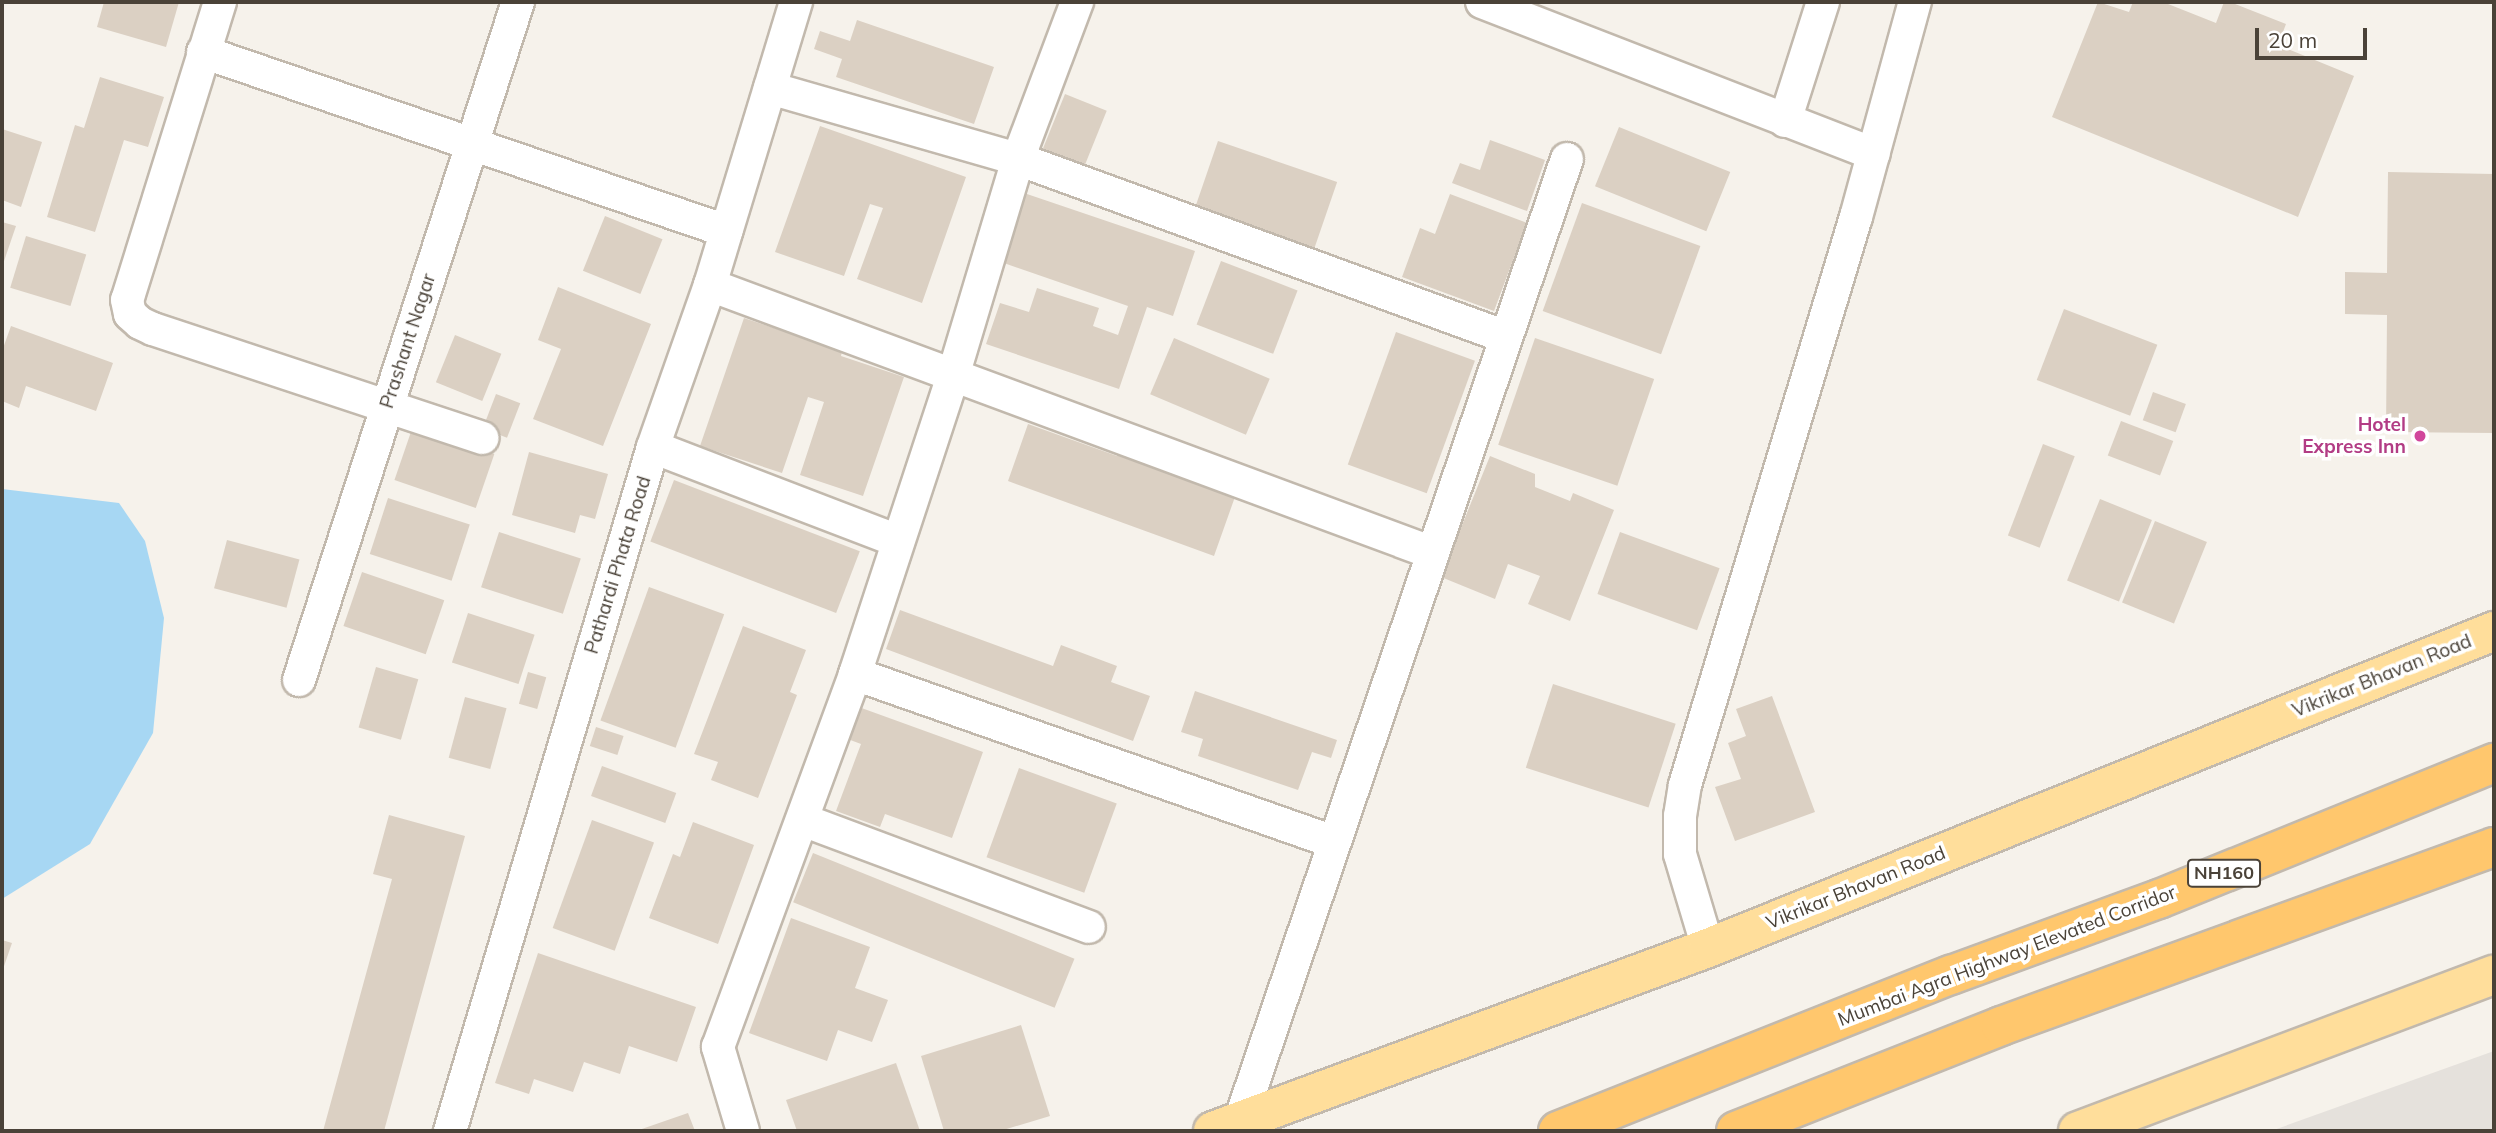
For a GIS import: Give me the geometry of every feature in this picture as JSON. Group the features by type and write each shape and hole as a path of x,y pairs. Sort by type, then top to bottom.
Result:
{"highway":[{"name":"Mumbai Agra Highway Elevated Corridor","path":"1558,1131 1951,975 2159,900 2494,763"},
{"path":"1736,1131 2001,1026 2494,847"}],"main road":[{"name":"Vikrikar Bhavan Road","path":"1226,1126 1708,948 2494,631"},
{"path":"2078,1131 2494,975"}],"street":[{"path":"220,2 127,300 130,314 140,323 153,328 482,438"},
{"name":"Prashant Nagar","path":"299,680 518,2"},
{"name":"Pathardi Phata Road","path":"450,1131 653,447 710,285 796,2"},
{"path":"743,1131 718,1047 855,674 953,376 1018,159 1077,2"},
{"path":"1482,2 1873,154"},
{"path":"1785,121 1822,2"},
{"path":"1708,948 1680,854 1680,816 1685,785 1873,154 1915,2"},
{"path":"203,52 726,231"},
{"path":"770,88 1018,159 1506,337"},
{"path":"1226,1126 1334,842 1567,159"},
{"path":"710,285 1433,553"},
{"path":"653,447 898,541"},
{"path":"855,674 1334,842"},
{"path":"803,820 1088,927"}],"shaded area":[{"path":"2494,1051 2494,1131 2271,1131"}],"water":[{"path":"2,489 119,503 145,541 164,618 153,733 90,844 2,899"}],"building":[{"path":"104,2 179,2 166,47 97,27"},
{"path":"2098,2 2129,12 2133,2 2163,2 2216,23 2224,2 2230,2 2286,24 2278,45 2354,76 2298,217 2052,117"},
{"path":"857,20 994,67 974,124 836,77 842,59 814,49 820,31 850,41"},
{"path":"100,77 164,97 148,147 124,140 95,232 47,217 75,125 84,128"},
{"path":"1065,94 1107,111 1084,167 1042,151"},
{"path":"820,126 966,177 922,303 857,279 883,208 870,204 844,276 775,252"},
{"path":"1619,127 1730,172 1706,231 1595,186"},
{"path":"2,129 42,142 21,207 2,200"},
{"path":"1490,140 1545,160 1527,211 1452,183 1460,163 1480,170"},
{"path":"1218,141 1337,182 1314,249 1195,208"},
{"path":"2388,172 2494,174 2494,433 2386,432 2387,315 2345,314 2345,272 2387,273"},
{"path":"1024,193 1195,251 1173,316 1147,307 1119,389 986,344 1000,303 1029,312 1037,288 1099,308 1093,326 1118,335 1128,306 1001,262"},
{"path":"1450,194 1527,223 1494,311 1402,277 1420,228 1435,234"},
{"path":"1582,203 1700,246 1661,354 1543,311"},
{"path":"605,216 662,239 640,294 583,271"},
{"path":"2,222 16,226 2,267"},
{"path":"26,236 86,254 70,306 10,288"},
{"path":"1221,261 1298,290 1273,354 1197,324"},
{"path":"558,287 651,324 603,446 533,419 561,349 538,340"},
{"path":"2064,309 2157,345 2130,416 2037,380"},
{"path":"744,318 842,351 841,356 904,377 863,496 800,475 824,402 808,397 782,473 700,446"},
{"path":"11,326 113,363 96,411 26,386 19,408 2,401 2,351"},
{"path":"1396,332 1475,361 1427,493 1348,464"},
{"path":"455,335 501,354 482,401 436,382"},
{"path":"1174,338 1270,379 1246,435 1150,394"},
{"path":"1535,338 1654,379 1617,486 1498,445"},
{"path":"2153,392 2186,404 2176,432 2143,420"},
{"path":"496,394 520,403 507,438 483,429"},
{"path":"2121,421 2173,441 2160,476 2108,456"},
{"path":"1028,424 1117,456 1119,451 1236,494 1214,556 1008,481"},
{"path":"413,426 494,454 476,508 394,480"},
{"path":"2043,444 2075,456 2040,548 2008,535"},
{"path":"529,452 608,474 595,519 580,515 575,533 512,515"},
{"path":"1490,456 1535,474 1535,487 1570,501 1573,493 1614,510 1570,621 1528,604 1540,576 1508,564 1495,599 1441,577"},
{"path":"674,480 860,551 836,613 650,542"},
{"path":"388,498 470,525 452,581 370,554"},
{"path":"2100,499 2152,520 2119,602 2067,581"},
{"path":"2155,521 2207,542 2174,624 2122,603"},
{"path":"499,532 581,559 563,614 481,587"},
{"path":"1620,532 1720,568 1697,630 1597,594"},
{"path":"227,540 299,559 287,608 214,588"},
{"path":"362,572 444,600 426,654 343,626"},
{"path":"649,587 724,614 676,748 600,720"},
{"path":"900,610 1053,666 1061,645 1117,666 1111,682 1150,696 1133,741 886,649"},
{"path":"468,613 535,635 519,684 452,662"},
{"path":"743,626 806,650 790,692 797,695 758,798 711,780 718,762 694,754"},
{"path":"376,667 418,679 401,740 359,728"},
{"path":"528,672 546,677 537,709 519,704"},
{"path":"1553,684 1676,724 1648,808 1526,768"},
{"path":"1195,691 1337,740 1331,758 1312,752 1298,790 1198,756 1203,739 1181,732"},
{"path":"1772,696 1815,812 1735,841 1715,787 1741,779 1728,743 1746,736 1736,709"},
{"path":"465,697 507,708 490,769 449,758"},
{"path":"856,706 983,752 952,838 885,814 880,827 836,811 861,744 845,738"},
{"path":"596,727 624,736 617,755 590,746"},
{"path":"602,766 676,793 665,823 591,796"},
{"path":"1019,768 1117,804 1084,893 987,857"},
{"path":"389,815 465,836 384,1131 323,1131 392,879 373,874"},
{"path":"592,820 654,843 615,951 553,928"},
{"path":"693,822 754,845 718,944 649,918 673,854 680,857"},
{"path":"813,853 1074,959 1055,1008 793,902"},
{"path":"791,918 870,947 855,988 888,1000 872,1042 838,1030 827,1061 749,1033"},
{"path":"2,940 12,943 2,972"},
{"path":"538,953 696,1007 677,1062 629,1046 620,1074 584,1062 573,1092 534,1079 529,1094 495,1083"},
{"path":"1021,1025 1050,1116 1000,1131 944,1131 921,1056"},
{"path":"896,1063 920,1131 797,1131 786,1100"},
{"path":"688,1113 695,1131 636,1131"}],"place":[{"name":"Hotel Express Inn","path":"2420,436"}]}
